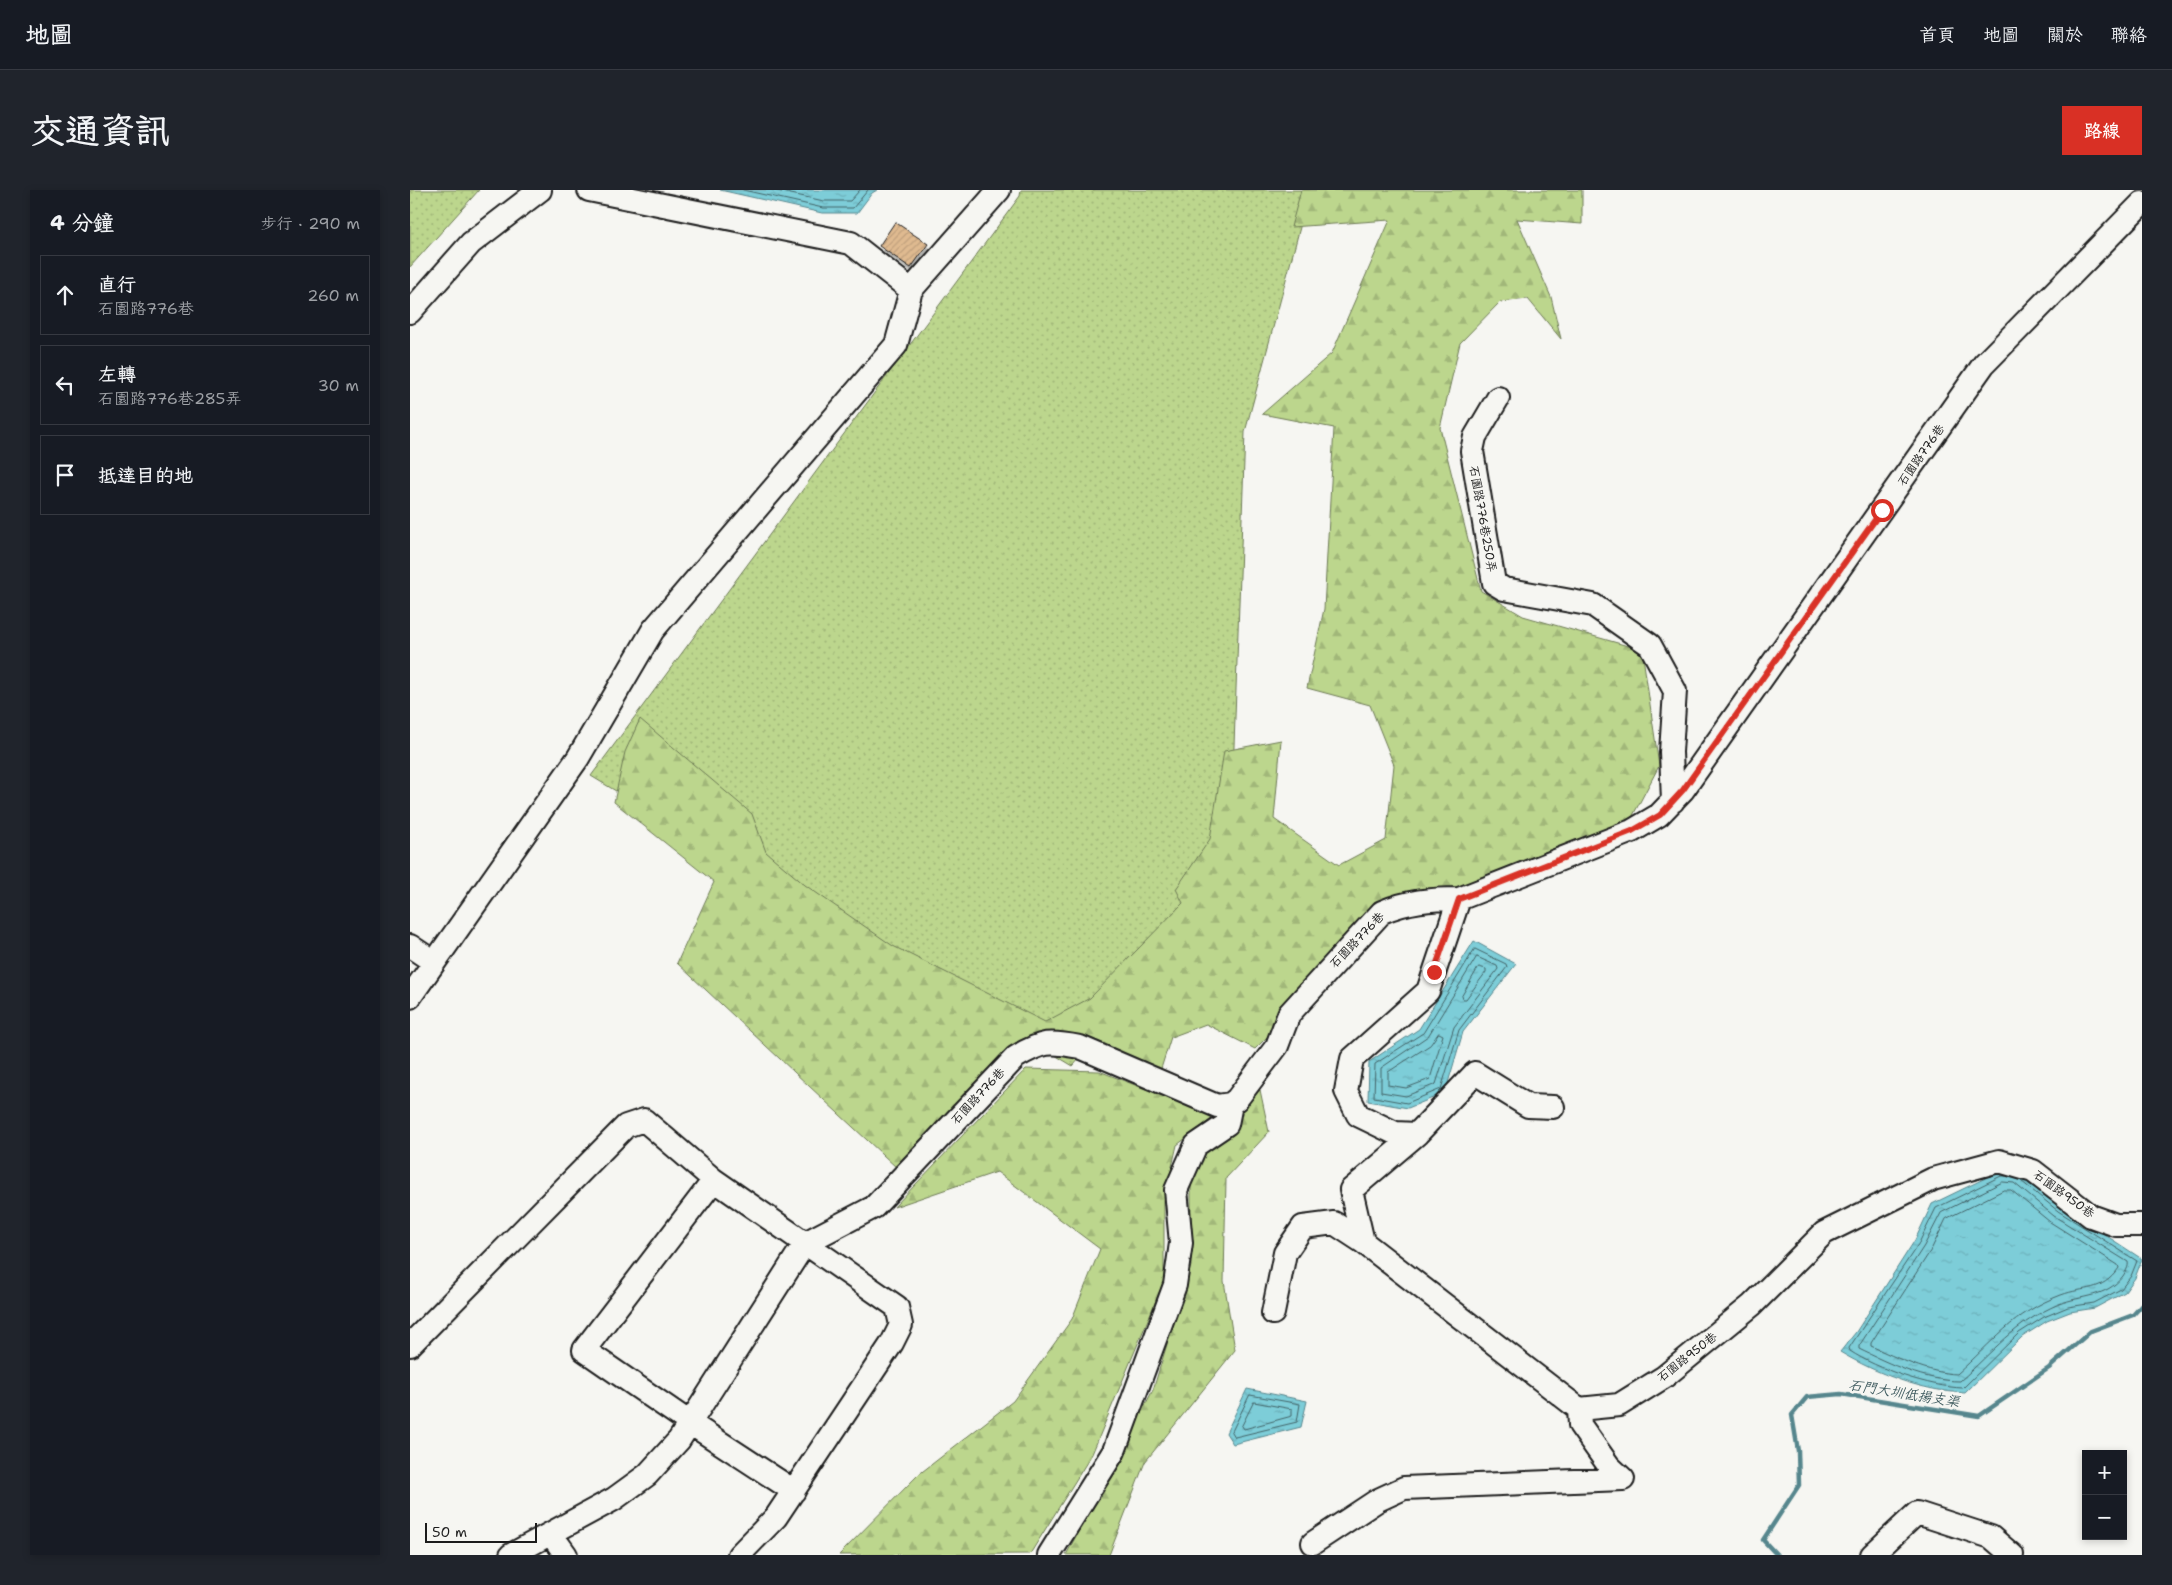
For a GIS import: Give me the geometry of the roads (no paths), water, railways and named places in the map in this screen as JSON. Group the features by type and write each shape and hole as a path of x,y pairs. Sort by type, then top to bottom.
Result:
{"lane":[{"path":"410,312 471,243 540,190"},
{"path":"589,190 851,243 911,290"},
{"path":"410,997 578,758 653,630 896,344 911,290 999,190"},
{"name":"石園路776巷","path":"805,1243 874,1208 1009,1063 1036,1044 1058,1042 1080,1047 1217,1106 1231,1104 1264,1067 1277,1046 1289,1014 1382,912 1399,904 1430,899 1459,899 1632,831 1660,815 1683,790 1984,364 2142,203"},
{"name":"石園路776巷250弄","path":"1498,398 1475,437 1472,452 1494,583 1504,589 1593,605 1650,645 1675,691 1671,752 1673,801"},
{"path":"1417,1134 1394,1133 1358,1115 1346,1091 1352,1059 1428,991 1459,899"},
{"path":"410,946 434,962"},
{"path":"1363,1242 1351,1190 1417,1134 1475,1073 1528,1106 1553,1107"},
{"path":"1049,1555 1114,1451 1175,1286 1180,1243 1176,1190 1196,1145 1227,1124 1231,1104"},
{"path":"410,1345 626,1126 644,1120 714,1180 897,1307 901,1325 892,1343 776,1517 739,1555"},
{"name":"石園路950巷","path":"1579,1409 1619,1405 1664,1377 1752,1305 1824,1233 1934,1178 1999,1161 2033,1170 2091,1216 2116,1225 2142,1225"},
{"path":"714,1180 584,1350 690,1423 794,1491"},
{"path":"1273,1313 1285,1253 1303,1227 1334,1223 1363,1242 1579,1409 1580,1425 1609,1466 1623,1479 1404,1488 1378,1500 1313,1543"},
{"path":"511,1555 614,1499 647,1475 679,1440 805,1243"},
{"path":"1872,1555 1917,1512 1991,1538 2012,1555"},
{"path":"551,1534 566,1555"}],"water":[{"path":"720,190 877,190 872,193 857,213 822,213"},
{"path":"1474,941 1516,964 1463,1032 1445,1093 1408,1108 1368,1101 1369,1062 1419,1029"},
{"path":"2000,1171 2017,1171 2061,1206 2142,1259 2135,1278 2125,1292 2095,1308 2070,1312 2047,1321 2022,1337 1965,1393 1933,1389 1900,1380 1840,1352 1856,1332 1915,1240 1932,1204"},
{"path":"1247,1389 1307,1401 1301,1427 1233,1444 1226,1433"}],"waterway":[{"name":"石門大圳低揚支渠","path":"1777,1555 1763,1540 1799,1485 1798,1451 1792,1415 1807,1397 1841,1394 1979,1416 2049,1368 2091,1331 2133,1315 2142,1305"}]}
